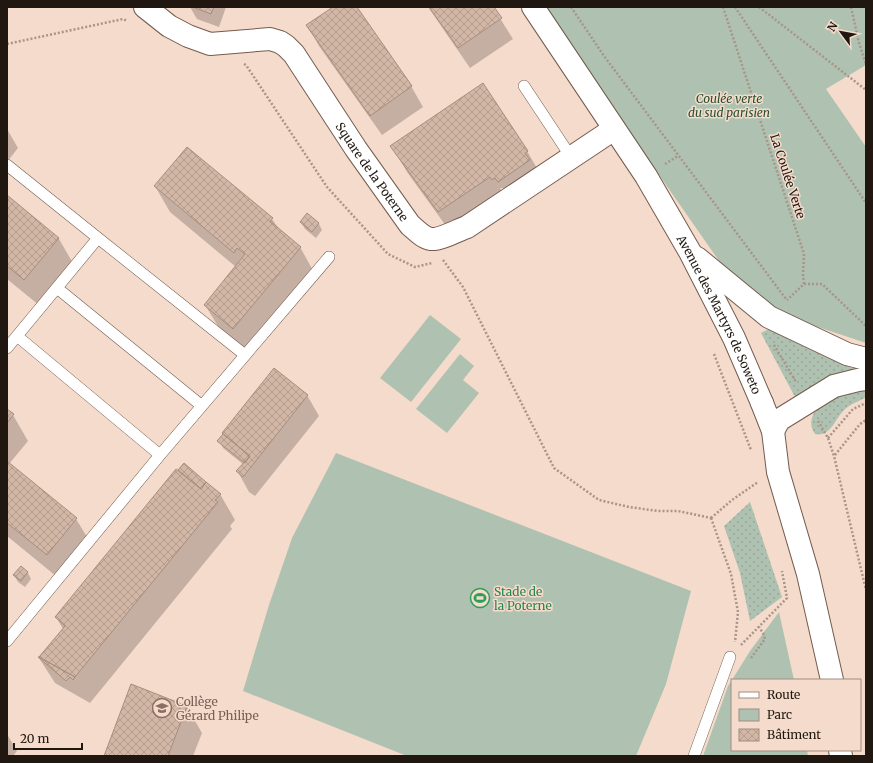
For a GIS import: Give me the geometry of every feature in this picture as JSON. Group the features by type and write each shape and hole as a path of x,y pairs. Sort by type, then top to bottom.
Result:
{"street":[{"name":"Square de la Poterne","path":"145,7 169,26 188,36 210,44 270,39 280,42 286,46 294,54 356,150 410,225 420,234 431,239"},
{"name":"Avenue des Martyrs de Soweto","path":"533,7 646,176 690,252 734,338 773,431 778,472 808,574 832,679"},
{"path":"431,239 449,235 467,227 614,129"},
{"path":"690,252 770,316 847,354 866,359"},
{"path":"773,431 779,420 834,386 866,379"}],"lane":[{"path":"524,86 570,157"},
{"path":"7,165 245,356"},
{"path":"7,348 98,238"},
{"path":"7,641 160,455 329,258"},
{"path":"56,288 202,406"},
{"path":"17,336 160,455"},
{"path":"694,756 730,657"}],"path":[{"path":"571,7 604,56 786,300 804,284 822,284 866,326"},
{"name":"La Coulée Verte","path":"723,7 804,254 804,284"},
{"path":"735,7 866,203"},
{"path":"759,7 866,90"},
{"path":"851,7 859,43 866,64"},
{"path":"7,44 123,19 129,22"},
{"path":"239,64 246,65 327,187 388,254 415,267 443,260"},
{"path":"431,239 443,260 463,287 554,468 599,500 629,508 658,511 678,511 711,518"},
{"path":"712,349 751,450"},
{"path":"866,403 853,409 828,438 834,456 866,590"},
{"path":"834,456 860,424 866,420"},
{"path":"711,518 732,500 762,479"},
{"path":"711,518 731,574 738,612 735,645 730,657"},
{"path":"730,657 787,598 781,568"},
{"path":"751,658 765,639 759,627"}],"green space":[{"name":"Coulée verte du sud parisien","path":"544,7 866,7 866,65 826,89 866,147 866,343 809,324 770,306 724,268 590,76"},
{"path":"430,315 461,339 411,402 380,378"},
{"path":"772,327 799,344 863,373 827,382 795,397 761,333"},
{"path":"460,354 474,366 463,380 479,393 447,433 416,409"},
{"path":"866,389 866,397 844,410 829,430 825,433 815,434 811,426 811,420 815,411 825,401"},
{"name":"Stade de la Poterne","path":"336,453 691,591 666,684 636,756 407,756 243,691 269,605 292,538"},
{"path":"750,502 782,597 750,621 740,573 724,526"},
{"path":"779,612 794,679 733,679 750,651"},
{"path":"731,682 731,751 807,751 808,756 703,756 728,686"}],"building":[{"path":"193,7 214,7 211,14"},
{"path":"333,7 357,7 412,86 370,116 306,25"},
{"path":"429,7 494,7 502,18 458,48"},
{"path":"483,83 528,151 525,153 530,160 498,182 495,178 492,180 490,177 438,212 390,146"},
{"path":"187,147 273,218 270,221 301,247 233,329 204,305 245,254 237,248 234,253 154,186"},
{"path":"7,195 59,238 24,280 7,266"},
{"path":"307,213 319,223 312,232 300,222"},
{"path":"274,368 308,395 243,477 236,471 250,456 222,433"},
{"path":"7,409 14,414 7,423"},
{"path":"223,434 250,456 245,463 217,441"},
{"path":"7,461 77,518 47,555 7,523"},
{"path":"184,463 206,482 201,489 178,470"},
{"path":"176,469 201,489 206,482 221,494 215,500 218,502 75,677 39,657 65,626 55,617"},
{"path":"21,566 28,572 21,581 13,575"},
{"path":"38,657 75,677 73,680 70,677 66,681"},
{"path":"131,684 187,706 168,756 104,756"}],"place":[{"name":"Stade de la Poterne","path":"480,598"},
{"name":"Collège Gérard Philipe","path":"162,708"}]}
